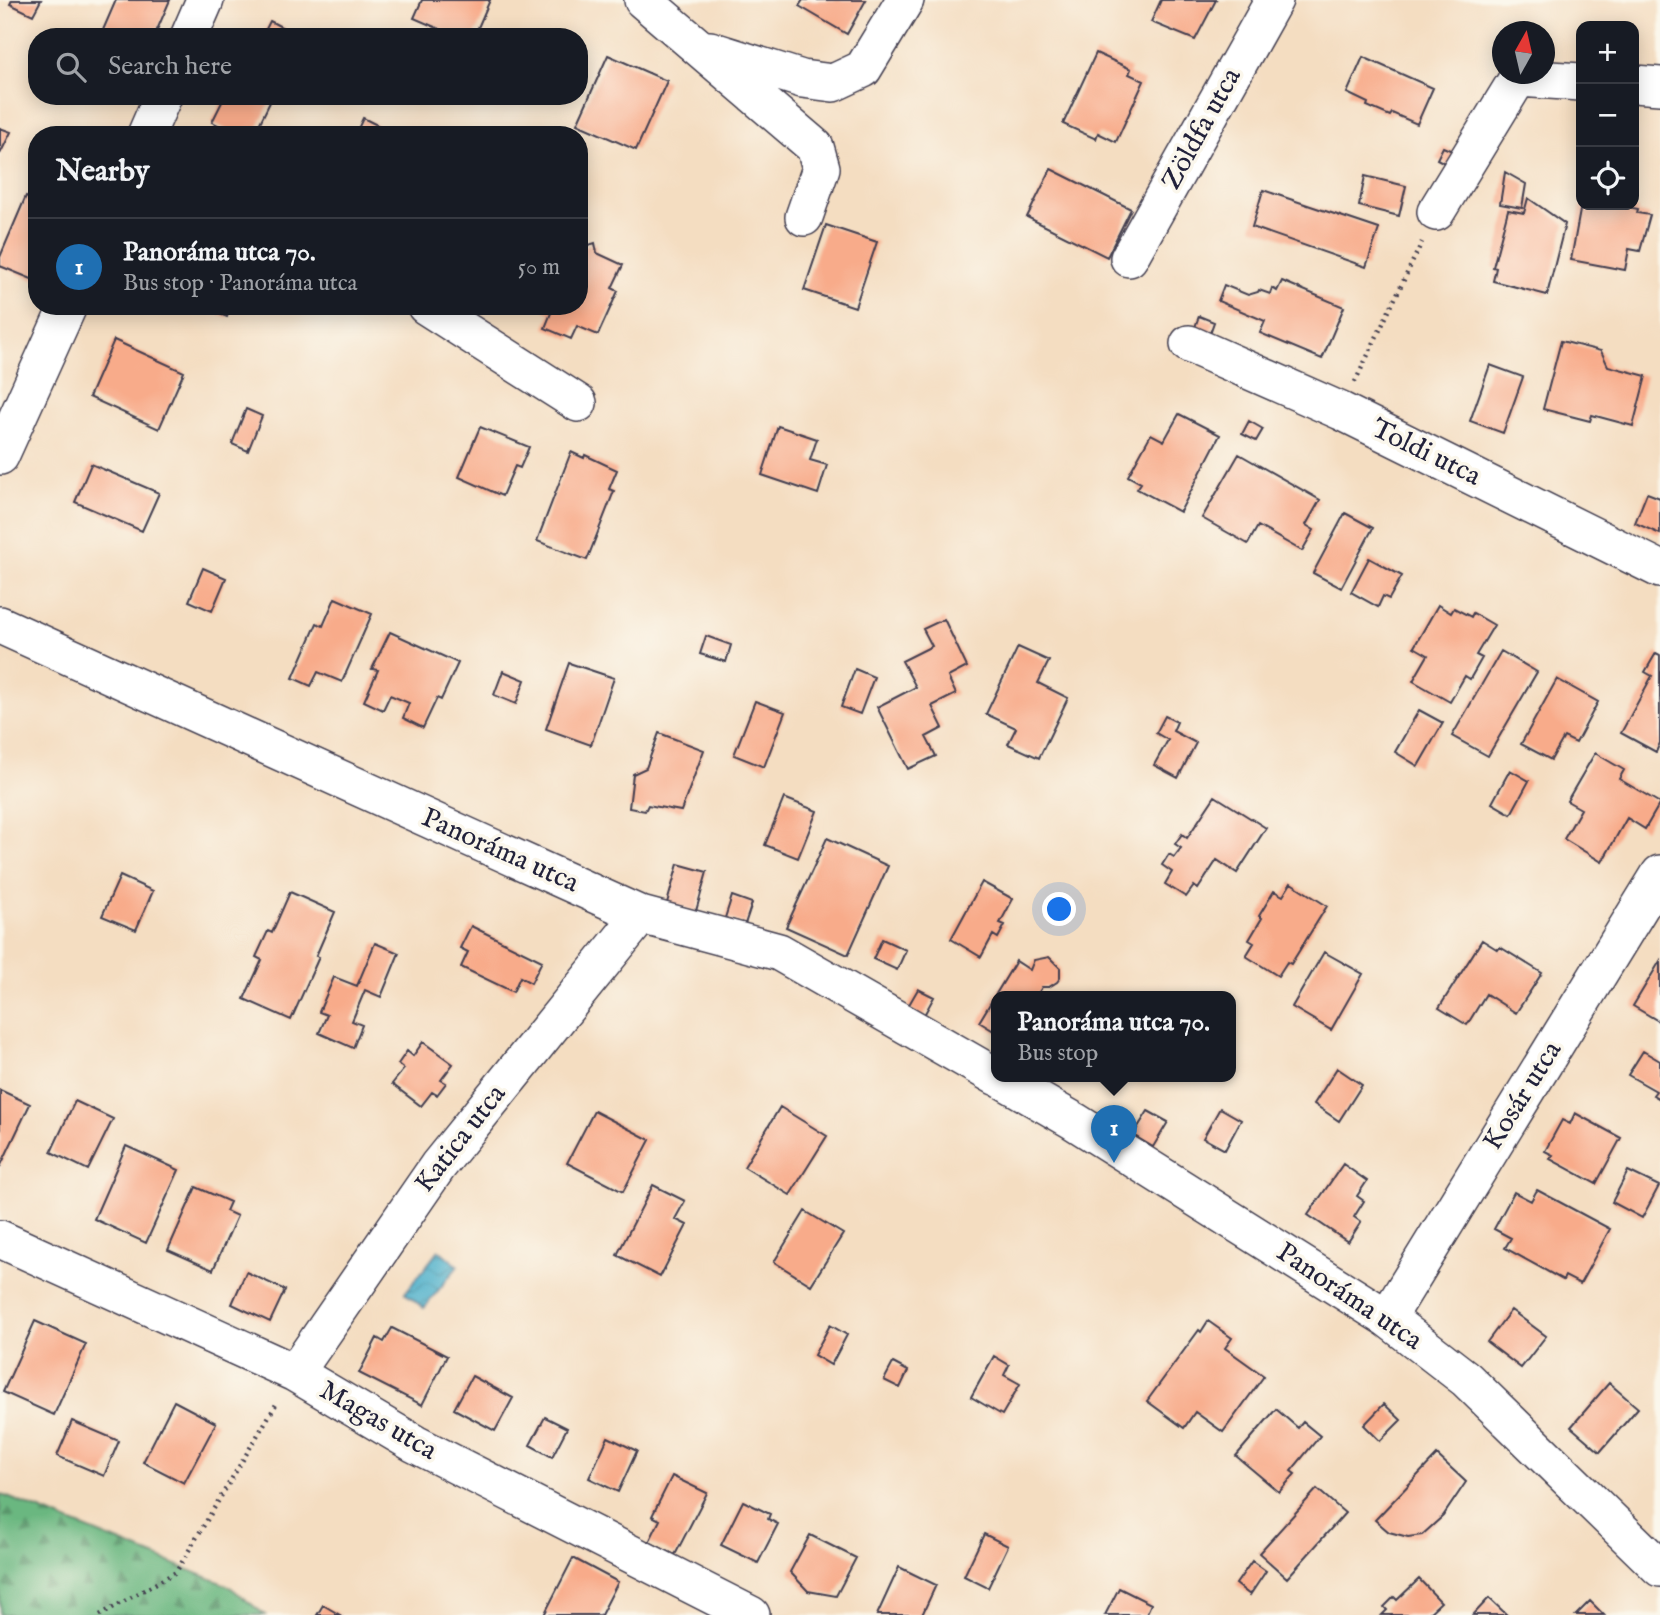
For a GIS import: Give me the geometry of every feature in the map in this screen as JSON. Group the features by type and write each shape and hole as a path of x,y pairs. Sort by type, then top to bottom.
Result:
{"street":[{"path":"193,28 205,0"},
{"path":"643,0 815,147 821,168 804,217"},
{"path":"696,46 803,79 833,83 863,68 905,0"},
{"name":"Zöldfa utca","path":"1129,258 1274,0"},
{"path":"1436,212 1518,79 1576,82"},
{"path":"1639,84 1660,86"},
{"path":"153,126 160,105"},
{"path":"0,456 64,315"},
{"path":"440,315 578,403"},
{"name":"Toldi utca","path":"1189,344 1341,411 1660,569"},
{"name":"Panoráma utca","path":"0,625 641,915 779,952 991,1074"},
{"name":"Kosár utca","path":"1387,1318 1660,874"},
{"name":"Katica utca","path":"295,1373 444,1157 641,915"},
{"name":"Panoráma utca","path":"1006,1082 1085,1128 1387,1318 1466,1379 1660,1568"},
{"name":"Magas utca","path":"0,1239 295,1373 415,1444 751,1615"}],"path":[{"path":"1341,411 1436,212"},
{"path":"100,1615 176,1572 295,1373"}],"green space":[{"path":"0,1494 229,1586 265,1615 0,1615"}],"water":[{"path":"439,1250 458,1266 424,1308 405,1293"}],"building":[{"path":"12,0 41,0 33,15 10,4"},
{"path":"116,0 170,0 158,28 104,28"},
{"path":"422,0 490,0 478,28 437,28 414,18"},
{"path":"803,0 866,0 847,34 799,6"},
{"path":"1161,0 1216,0 1195,40 1151,22"},
{"path":"270,21 283,28 266,28"},
{"path":"1096,53 1131,69 1129,74 1144,81 1116,142 1098,133 1096,139 1063,124"},
{"path":"608,55 667,81 636,150 588,129 588,126 577,124 586,105 588,105"},
{"path":"1363,57 1433,88 1417,124 1367,106 1368,103 1347,93"},
{"path":"220,105 269,105 258,126 220,126 212,122"},
{"path":"363,118 379,126 359,126"},
{"path":"0,128 11,132 0,154"},
{"path":"1443,147 1457,153 1450,166 1437,159"},
{"path":"1051,169 1131,209 1107,257 1027,217"},
{"path":"1505,172 1526,184 1522,208 1500,204"},
{"path":"1365,176 1406,186 1399,216 1359,206"},
{"path":"1263,190 1379,229 1366,267 1252,227"},
{"path":"26,196 28,197 28,278 0,266 0,257"},
{"path":"1528,198 1565,224 1547,295 1493,281 1496,268 1493,267 1508,210 1524,213"},
{"path":"1580,210 1638,210 1637,213 1650,215 1640,251 1629,249 1625,270 1571,260"},
{"path":"826,225 877,242 855,307 804,290"},
{"path":"595,243 597,253 623,265 612,288 618,291 598,335 577,326 571,339 545,328 550,315 588,315 588,245"},
{"path":"1282,281 1344,307 1322,359 1260,333 1265,321 1218,301 1224,285 1248,295 1259,290 1270,294 1272,288 1277,291"},
{"path":"1199,316 1214,322 1209,336 1194,330"},
{"path":"114,340 184,372 159,429 89,397"},
{"path":"1561,341 1601,351 1608,366 1646,376 1633,426 1592,415 1590,421 1543,409"},
{"path":"1490,365 1523,377 1503,433 1470,421"},
{"path":"246,409 262,416 248,451 232,444"},
{"path":"1179,414 1220,435 1180,512 1137,489 1141,483 1128,476 1151,434 1164,441"},
{"path":"1249,421 1263,429 1256,441 1242,434"},
{"path":"778,426 817,439 810,460 827,465 818,494 762,475"},
{"path":"480,427 529,447 520,468 515,466 502,496 459,477"},
{"path":"571,452 584,458 585,455 617,470 609,489 614,491 587,560 537,541"},
{"path":"1239,454 1320,500 1306,525 1314,530 1302,551 1258,526 1248,544 1202,518"},
{"path":"91,464 159,493 142,531 75,502"},
{"path":"1647,493 1660,498 1660,534 1635,523"},
{"path":"1345,513 1373,528 1341,588 1313,573"},
{"path":"1369,558 1402,576 1389,599 1383,596 1378,607 1351,592"},
{"path":"203,568 226,578 212,611 189,601"},
{"path":"335,598 372,614 342,682 318,672 311,686 293,678 317,623 323,626"},
{"path":"1438,605 1451,613 1454,608 1471,617 1473,613 1494,625 1476,655 1482,658 1470,679 1465,676 1450,702 1413,681 1428,655 1414,647"},
{"path":"944,619 967,667 948,677 956,694 932,706 943,728 926,737 936,756 908,769 877,707 916,687 902,661 932,646 923,629"},
{"path":"390,632 458,663 441,700 437,698 423,728 403,718 409,703 390,695 383,710 364,701 378,670 372,669"},
{"path":"706,636 731,645 726,662 700,654"},
{"path":"1018,647 1049,661 1038,683 1068,698 1039,758 1008,744 1016,728 986,714"},
{"path":"1501,651 1537,672 1488,756 1452,736"},
{"path":"1656,653 1660,655 1660,743 1656,752 1621,733 1652,676 1645,672"},
{"path":"569,663 614,678 591,745 546,729"},
{"path":"855,669 874,677 860,714 841,707"},
{"path":"503,671 525,680 516,704 494,695"},
{"path":"1557,679 1598,702 1576,743 1564,737 1551,760 1521,744"},
{"path":"755,701 785,712 764,767 734,755"},
{"path":"1419,710 1443,723 1418,766 1395,752"},
{"path":"1165,716 1177,722 1173,731 1196,743 1178,778 1154,765 1168,740 1156,733"},
{"path":"659,733 704,750 681,811 648,805 645,811 629,808 633,774 646,768"},
{"path":"1595,753 1624,770 1619,779 1660,803 1645,829 1627,818 1602,862 1564,839 1581,809 1567,801"},
{"path":"1510,770 1529,781 1511,814 1492,803"},
{"path":"1215,796 1266,828 1237,873 1217,860 1198,889 1194,886 1186,897 1165,884 1172,872 1162,865 1169,854 1174,857 1181,848 1175,844 1182,834 1187,838"},
{"path":"784,798 817,811 798,858 765,845"},
{"path":"827,838 888,866 848,955 786,927"},
{"path":"678,864 707,872 696,911 667,903"},
{"path":"120,876 153,891 136,930 102,916"},
{"path":"982,882 1013,899 1000,923 1005,925 998,938 993,935 981,957 951,939"},
{"path":"1291,883 1327,906 1291,964 1287,962 1278,976 1246,956 1254,943 1249,940 1262,918 1259,916 1274,891 1283,896"},
{"path":"290,892 335,912 316,956 319,957 291,1020 244,999 262,960 256,957 268,931 272,933"},
{"path":"732,896 752,903 745,924 725,918"},
{"path":"471,926 542,961 531,983 520,977 513,992 461,967 468,952 460,948"},
{"path":"882,939 906,950 897,970 873,959"},
{"path":"1482,940 1498,950 1500,947 1542,973 1516,1013 1486,994 1467,1025 1439,1008"},
{"path":"375,943 399,953 381,997 365,990 352,1021 362,1025 353,1048 319,1033 327,1015 319,1012 334,977 357,986"},
{"path":"1324,952 1363,974 1331,1030 1292,1007"},
{"path":"1049,957 1060,968 1057,982 1049,987 1042,987 1040,991 998,991 1016,961 1030,970 1034,960"},
{"path":"1660,961 1660,1022 1633,1006"},
{"path":"918,989 934,997 923,1017 907,1008"},
{"path":"991,1002 991,1029 979,1022"},
{"path":"423,1042 453,1064 441,1080 446,1083 437,1095 432,1092 421,1106 392,1084 404,1069 398,1064 407,1051 413,1056"},
{"path":"1643,1051 1660,1061 1660,1099 1653,1095 1656,1091 1628,1075"},
{"path":"1337,1068 1362,1085 1339,1121 1314,1104"},
{"path":"0,1090 30,1104 0,1167"},
{"path":"75,1101 113,1119 88,1170 51,1152"},
{"path":"780,1107 827,1136 790,1195 744,1167"},
{"path":"1220,1108 1241,1120 1225,1150 1203,1138"},
{"path":"594,1111 650,1140 623,1192 567,1163"},
{"path":"1148,1111 1168,1122 1153,1147 1133,1135"},
{"path":"1575,1113 1621,1138 1596,1184 1550,1159 1553,1155 1545,1151 1562,1120 1570,1124"},
{"path":"126,1146 179,1170 146,1243 94,1219"},
{"path":"1343,1164 1367,1181 1357,1196 1364,1201 1354,1217 1361,1222 1348,1242 1308,1215"},
{"path":"1628,1171 1659,1186 1642,1218 1612,1202"},
{"path":"653,1185 685,1201 675,1219 687,1225 660,1277 617,1255"},
{"path":"196,1187 230,1202 226,1211 237,1216 213,1270 168,1250"},
{"path":"1537,1190 1610,1229 1580,1284 1565,1276 1563,1280 1505,1248 1511,1238 1494,1229 1514,1192 1531,1201"},
{"path":"805,1211 843,1234 811,1285 774,1262"},
{"path":"246,1272 285,1290 270,1322 232,1304"},
{"path":"1511,1310 1546,1336 1521,1368 1487,1342"},
{"path":"35,1321 86,1344 54,1415 3,1392"},
{"path":"1208,1321 1232,1338 1225,1348 1264,1376 1223,1432 1195,1412 1184,1428 1147,1401"},
{"path":"830,1325 847,1335 831,1365 814,1355"},
{"path":"392,1328 447,1356 422,1405 359,1373 377,1338 384,1342"},
{"path":"994,1356 1009,1365 1004,1375 1020,1384 1002,1415 971,1397"},
{"path":"893,1363 908,1371 900,1388 884,1380"},
{"path":"472,1376 513,1398 495,1431 454,1409"},
{"path":"1609,1383 1638,1408 1600,1452 1571,1427"},
{"path":"174,1401 216,1423 184,1483 143,1462"},
{"path":"1384,1404 1401,1420 1380,1441 1364,1425"},
{"path":"1276,1409 1298,1428 1303,1422 1320,1436 1291,1471 1295,1474 1279,1492 1236,1456"},
{"path":"545,1417 567,1428 552,1457 530,1445"},
{"path":"72,1421 119,1441 104,1476 57,1456"},
{"path":"608,1437 637,1451 618,1492 589,1478"},
{"path":"1437,1455 1466,1482 1443,1516 1422,1535 1408,1537 1389,1532 1375,1520"},
{"path":"672,1476 707,1493 675,1555 649,1542 660,1520 652,1516"},
{"path":"1317,1489 1345,1513 1287,1578 1259,1553"},
{"path":"743,1501 770,1514 768,1519 778,1524 758,1563 721,1545"},
{"path":"984,1534 1008,1546 988,1588 964,1576"},
{"path":"810,1535 856,1558 836,1596 808,1591 790,1572"},
{"path":"573,1558 618,1582 601,1615 544,1615"},
{"path":"1252,1561 1266,1571 1250,1595 1236,1584"},
{"path":"899,1567 936,1585 922,1615 877,1615"},
{"path":"1419,1579 1441,1602 1427,1615 1382,1615 1387,1610 1384,1607 1394,1597 1397,1600"},
{"path":"1119,1588 1151,1604 1146,1615 1105,1615"},
{"path":"1489,1598 1507,1615 1473,1615"},
{"path":"1590,1601 1604,1615 1576,1615"},
{"path":"323,1605 340,1615 317,1615"}],"place":[{"name":"Panoráma utca 70.","path":"1114,1163"}]}
